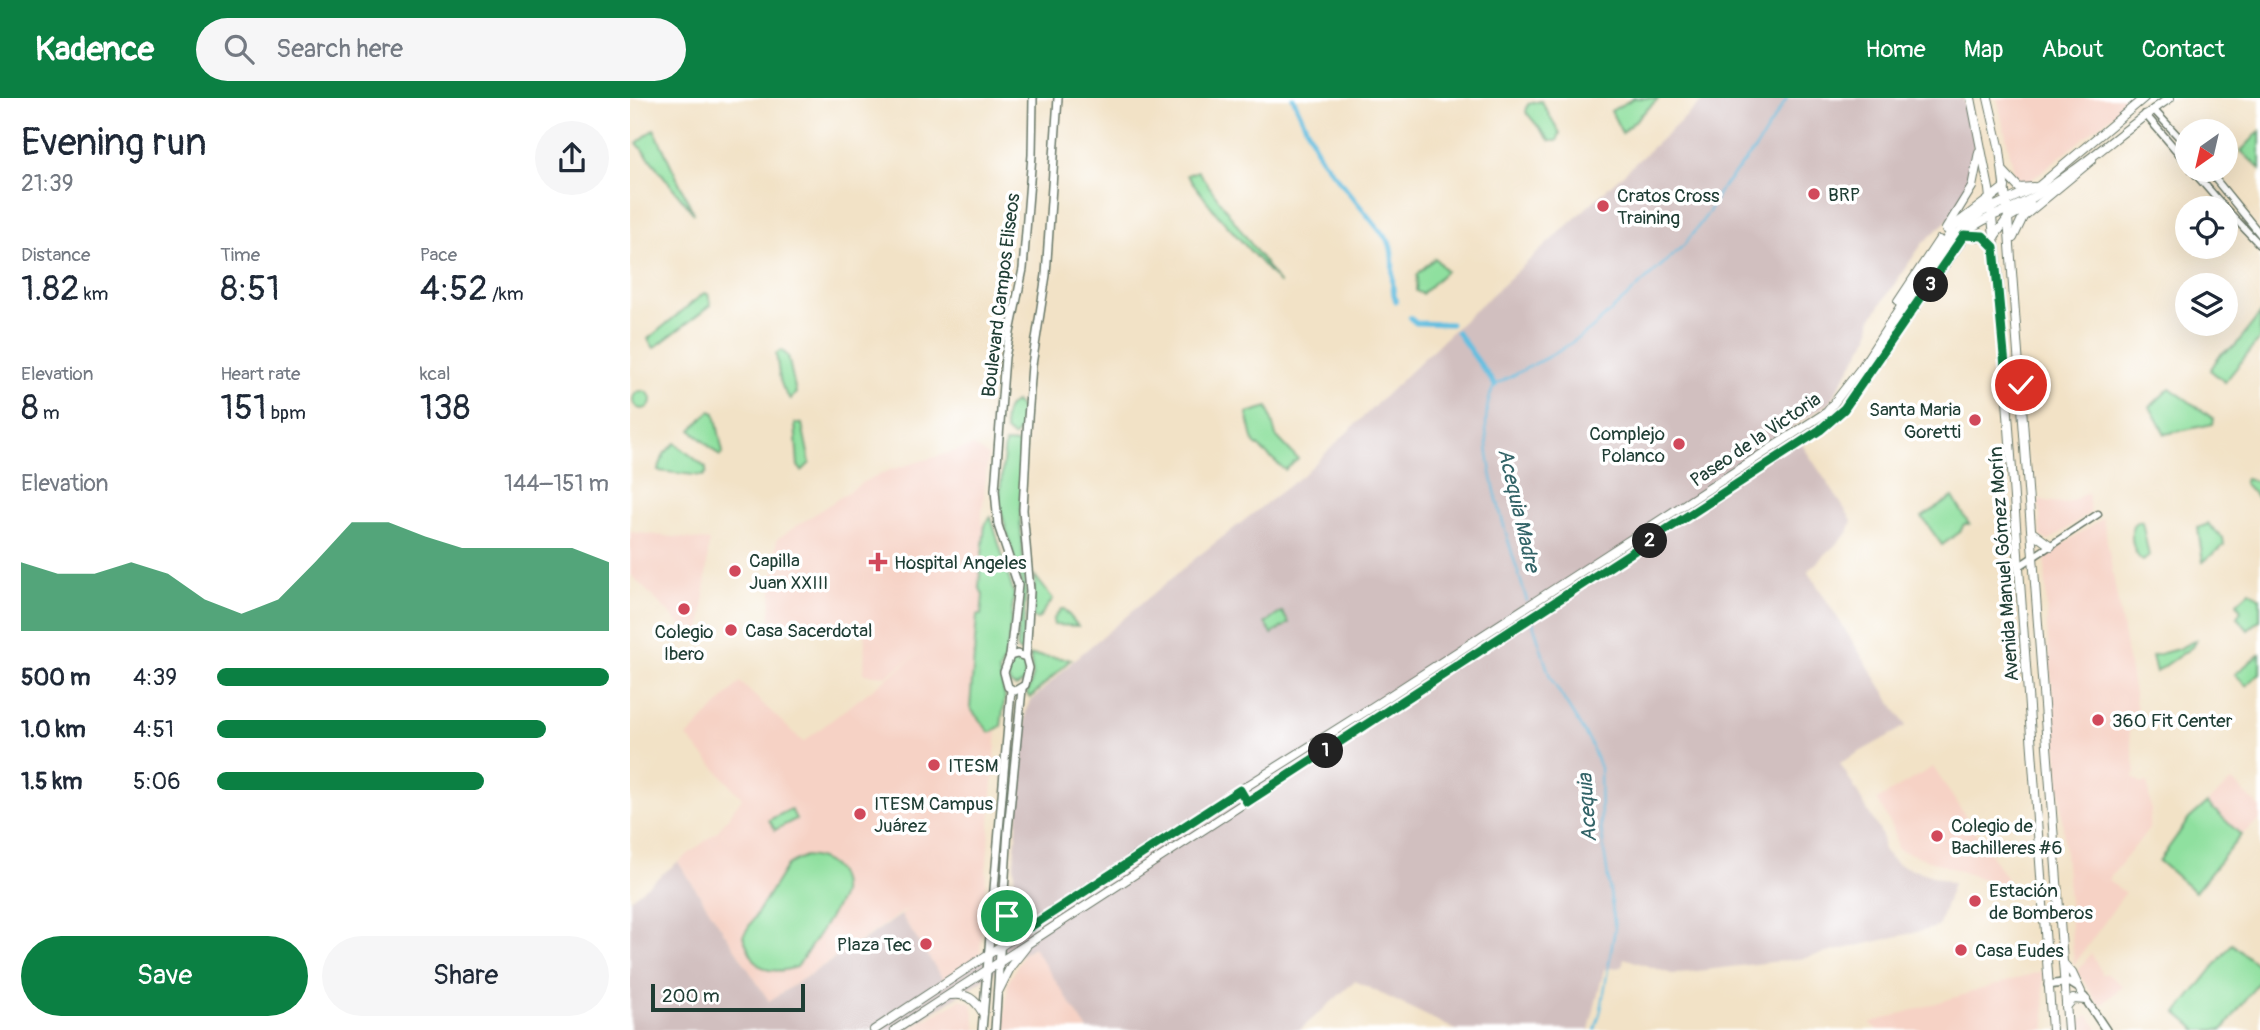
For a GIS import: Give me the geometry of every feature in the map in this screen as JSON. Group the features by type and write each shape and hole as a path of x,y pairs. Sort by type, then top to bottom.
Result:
{"main road":[{"name":"Boulevard Campos Eliseos","path":"982,1030 1011,690 1004,678 1010,656 1018,585 996,516 995,490 1005,357 1023,269 1032,155 1033,98"},
{"name":"Boulevard Campos Eliseos","path":"995,1030 1008,838 1022,689 1029,673 1026,657 1030,591 1023,510 1029,403 1046,275 1058,98"},
{"name":"Avenida Manuel Gómez Morín","path":"1971,98 1981,139 1994,237 2052,1030"},
{"name":"Avenida Manuel Gómez Morín","path":"1988,98 2003,170 2011,255 2068,1030"},
{"path":"1994,237 2007,210 2094,142 2144,98"},
{"path":"1883,354 1888,335 1955,225 1991,208 2007,210 2052,190 2080,163 2149,111 2171,98"},
{"path":"1974,111 1981,105 1992,112"},
{"path":"2011,255 2018,222 2123,136 2130,125"},
{"path":"1889,323 1906,287 1972,187 1981,139"},
{"path":"2080,163 2094,142"},
{"path":"2003,170 2019,188 2039,186"},
{"path":"895,1030 1832,421 1844,409 1964,235 1991,208 2005,187"},
{"path":"1964,235 1983,236 1994,247"},
{"name":"Paseo de la Victoria","path":"874,1030 1240,790 1827,412 1862,367 1889,323 1927,272"},
{"path":"2006,377 2021,385"},
{"path":"2008,401 2014,398 2022,401"},
{"path":"2033,533 2052,546"},
{"path":"1010,656 1017,654 1026,657"},
{"path":"1011,690 1022,689"},
{"path":"2031,741 2048,747"},
{"path":"2032,760 2039,758 2049,764"},
{"path":"1240,790 1247,802"},
{"path":"997,838 1008,838"},
{"path":"1003,909 1013,924 1030,927"},
{"path":"984,999 991,995 998,997 1011,965 1031,941"},
{"path":"2063,963 2073,973 2083,996"},
{"path":"2048,985 2065,982 2075,984 2106,1030"},
{"path":"948,995 962,994 971,998 983,1013"},
{"path":"2066,1007 2073,999 2083,996"}],"street":[{"path":"2149,111 2175,135"},
{"path":"2149,111 2175,146"},
{"path":"2203,182 2215,196"},
{"path":"2216,182 2260,234"},
{"path":"2238,222 2260,245"},
{"path":"2018,568 2098,514"}],"shaded area":[{"path":"1706,98 1963,98 1975,143 1970,186 1955,213 1922,244 1872,317 1869,336 1829,403 1791,428 1852,520 1848,533 1808,571 1906,726 1840,763 1882,835 1883,850 1897,864 1953,883 1938,927 1805,958 1672,974 1624,958 1622,967 1604,969 1589,1030 1456,1030 1355,981 1300,1030 1088,1030 1033,947 906,1030 630,1030 630,899 678,862 769,1001 901,915 943,979 1008,937 1015,913 1014,862 1026,710 1030,702 1073,661 1197,557 1304,474 1449,334"},
{"path":"1997,98 2134,98 2032,179 2032,183 2023,184 2015,176"},
{"name":"ITESM Campus Juárez","path":"973,446 988,456 981,524 985,524 979,585 983,595 981,615 977,616 970,708 990,732 997,729 980,955 943,979 901,915 909,908 769,1001 678,862 718,831 742,798 687,737 740,682 803,742 922,651 886,676 864,674 865,632 769,624 777,539 865,481 890,470"},
{"path":"2088,492 2090,513 2049,541 2041,537 2039,500 2066,504"},
{"path":"2103,518 2139,722 2129,731 2136,772 2133,777 2142,784 2147,782 2151,808 2149,829 2108,880 2125,893 2074,965 2047,628 2045,556"},
{"name":"Colegio Ibero","path":"630,532 709,541 700,644 630,574"},
{"name":"Colegio de Bachilleres #6","path":"1933,767 2014,890 1897,849 1893,828 1877,800"},
{"path":"2232,781 2260,807 2260,820 2241,835 2207,803"},
{"path":"1034,947 1088,1030 1003,1030 1008,983 1023,955"},
{"path":"2091,953 2103,975 2106,973 2123,986 2100,1006 2077,972"},
{"path":"2042,971 2046,1030 1877,1030 1870,1023"},
{"path":"961,999 972,1003 977,1030 908,1030"},
{"path":"2088,1015 2099,1030 2077,1030 2076,1024"}],"green space":[{"path":"1634,98 1659,98 1622,133 1611,111"},
{"path":"1541,101 1560,133 1557,141 1550,141 1526,112 1528,104"},
{"path":"654,129 694,214 637,143"},
{"path":"2260,131 2260,169 2241,151"},
{"path":"1198,171 1280,284 1217,214 1187,175"},
{"path":"1435,258 1446,271 1422,294 1416,291 1417,274"},
{"path":"704,293 708,294 711,305 654,348 648,339"},
{"path":"2260,314 2260,338 2225,382 2210,370 2222,353 2235,346"},
{"path":"781,350 788,356 796,393 791,399 780,378 776,354"},
{"path":"2170,388 2214,419 2213,424 2165,434 2150,407"},
{"path":"642,391 648,394 651,400 648,406 642,409 636,406 633,400 636,394"},
{"path":"1015,402 1021,410 1023,420 1013,437 1006,431 1005,419 1007,411"},
{"path":"1268,407 1276,436 1298,459 1285,470 1254,443 1247,413"},
{"path":"710,411 715,413 723,453 720,456 691,430"},
{"path":"795,423 802,424 810,463 802,471 798,466"},
{"path":"675,443 706,468 703,476 658,471 664,454"},
{"path":"1005,443 1023,444 1020,520 1026,590 1022,652 1017,650 1021,583 999,503"},
{"path":"2246,479 2260,482 2260,500 2244,483"},
{"path":"1953,497 1969,524 1964,524 1960,532 1942,545 1922,517"},
{"path":"991,517 1014,595 1007,653 999,672 1005,697 1001,726 990,733 970,708 977,615 981,615 983,595 979,586 985,524"},
{"path":"2138,521 2142,522 2149,556 2143,561 2132,540 2133,525"},
{"path":"2208,524 2223,538 2224,545 2203,562 2198,528"},
{"path":"1035,576 1053,599 1038,619 1033,618"},
{"path":"2250,591 2260,598 2260,620 2248,630 2237,617 2241,611 2237,603"},
{"path":"1061,609 1064,609 1078,626 1054,625 1053,620"},
{"path":"1282,612 1289,623 1272,634 1265,623"},
{"path":"2196,640 2192,647 2156,672 2152,656 2178,649"},
{"path":"2260,654 2260,673 2246,686 2235,674"},
{"path":"1030,655 1071,659 1030,698 1027,694 1033,677"},
{"path":"1016,657 1024,662 1025,681 1016,687 1010,684 1007,673 1011,661"},
{"path":"2207,803 2241,835 2195,892 2159,861 2189,819"},
{"path":"791,809 796,819 775,830 769,820"},
{"path":"805,856 820,859 837,871 842,893 797,967 768,970 756,962 743,936 787,865"},
{"path":"2232,944 2260,967 2260,980 2223,1030 2197,1030 2177,1013"}],"waterway":[{"path":"1293,98 1320,157 1389,242 1396,301"},
{"name":"Acequia Madre","path":"1527,601 1503,523 1489,460 1486,431 1488,405 1495,385 1559,351 1589,331 1685,244 1709,212 1718,193 1756,148 1787,98"},
{"path":"1410,318 1416,323 1451,324"},
{"path":"1457,332 1495,385"},
{"name":"Acequia","path":"1532,620 1550,677 1590,742 1600,768 1601,828 1615,928 1595,1030"}],"place":[{"name":"BRP","path":"1814,194"},
{"name":"Cratos Cross Training","path":"1603,206"},
{"name":"Santa Maria Goretti","path":"1975,420"},
{"name":"Complejo Polanco","path":"1679,444"},
{"name":"Hospital Angeles","path":"878,562"},
{"name":"Capilla Juan XXIII","path":"735,571"},
{"name":"Colegio Ibero","path":"684,609"},
{"name":"Casa Sacerdotal","path":"731,630"},
{"name":"360 Fit Center","path":"2098,720"},
{"name":"ITESM","path":"934,765"},
{"name":"ITESM Campus Juárez","path":"860,814"},
{"name":"Colegio de Bachilleres #6","path":"1937,836"},
{"name":"Estación de Bomberos","path":"1975,901"},
{"name":"Plaza Tec","path":"926,944"},
{"name":"Casa Eudes","path":"1961,950"}],"route":[{"path":"1007,916 1017,926 1030,927 1240,790 1247,802 1820,430 1844,409 1964,235 1983,236 1994,247 2006,377 2014,384 2021,385"}]}
